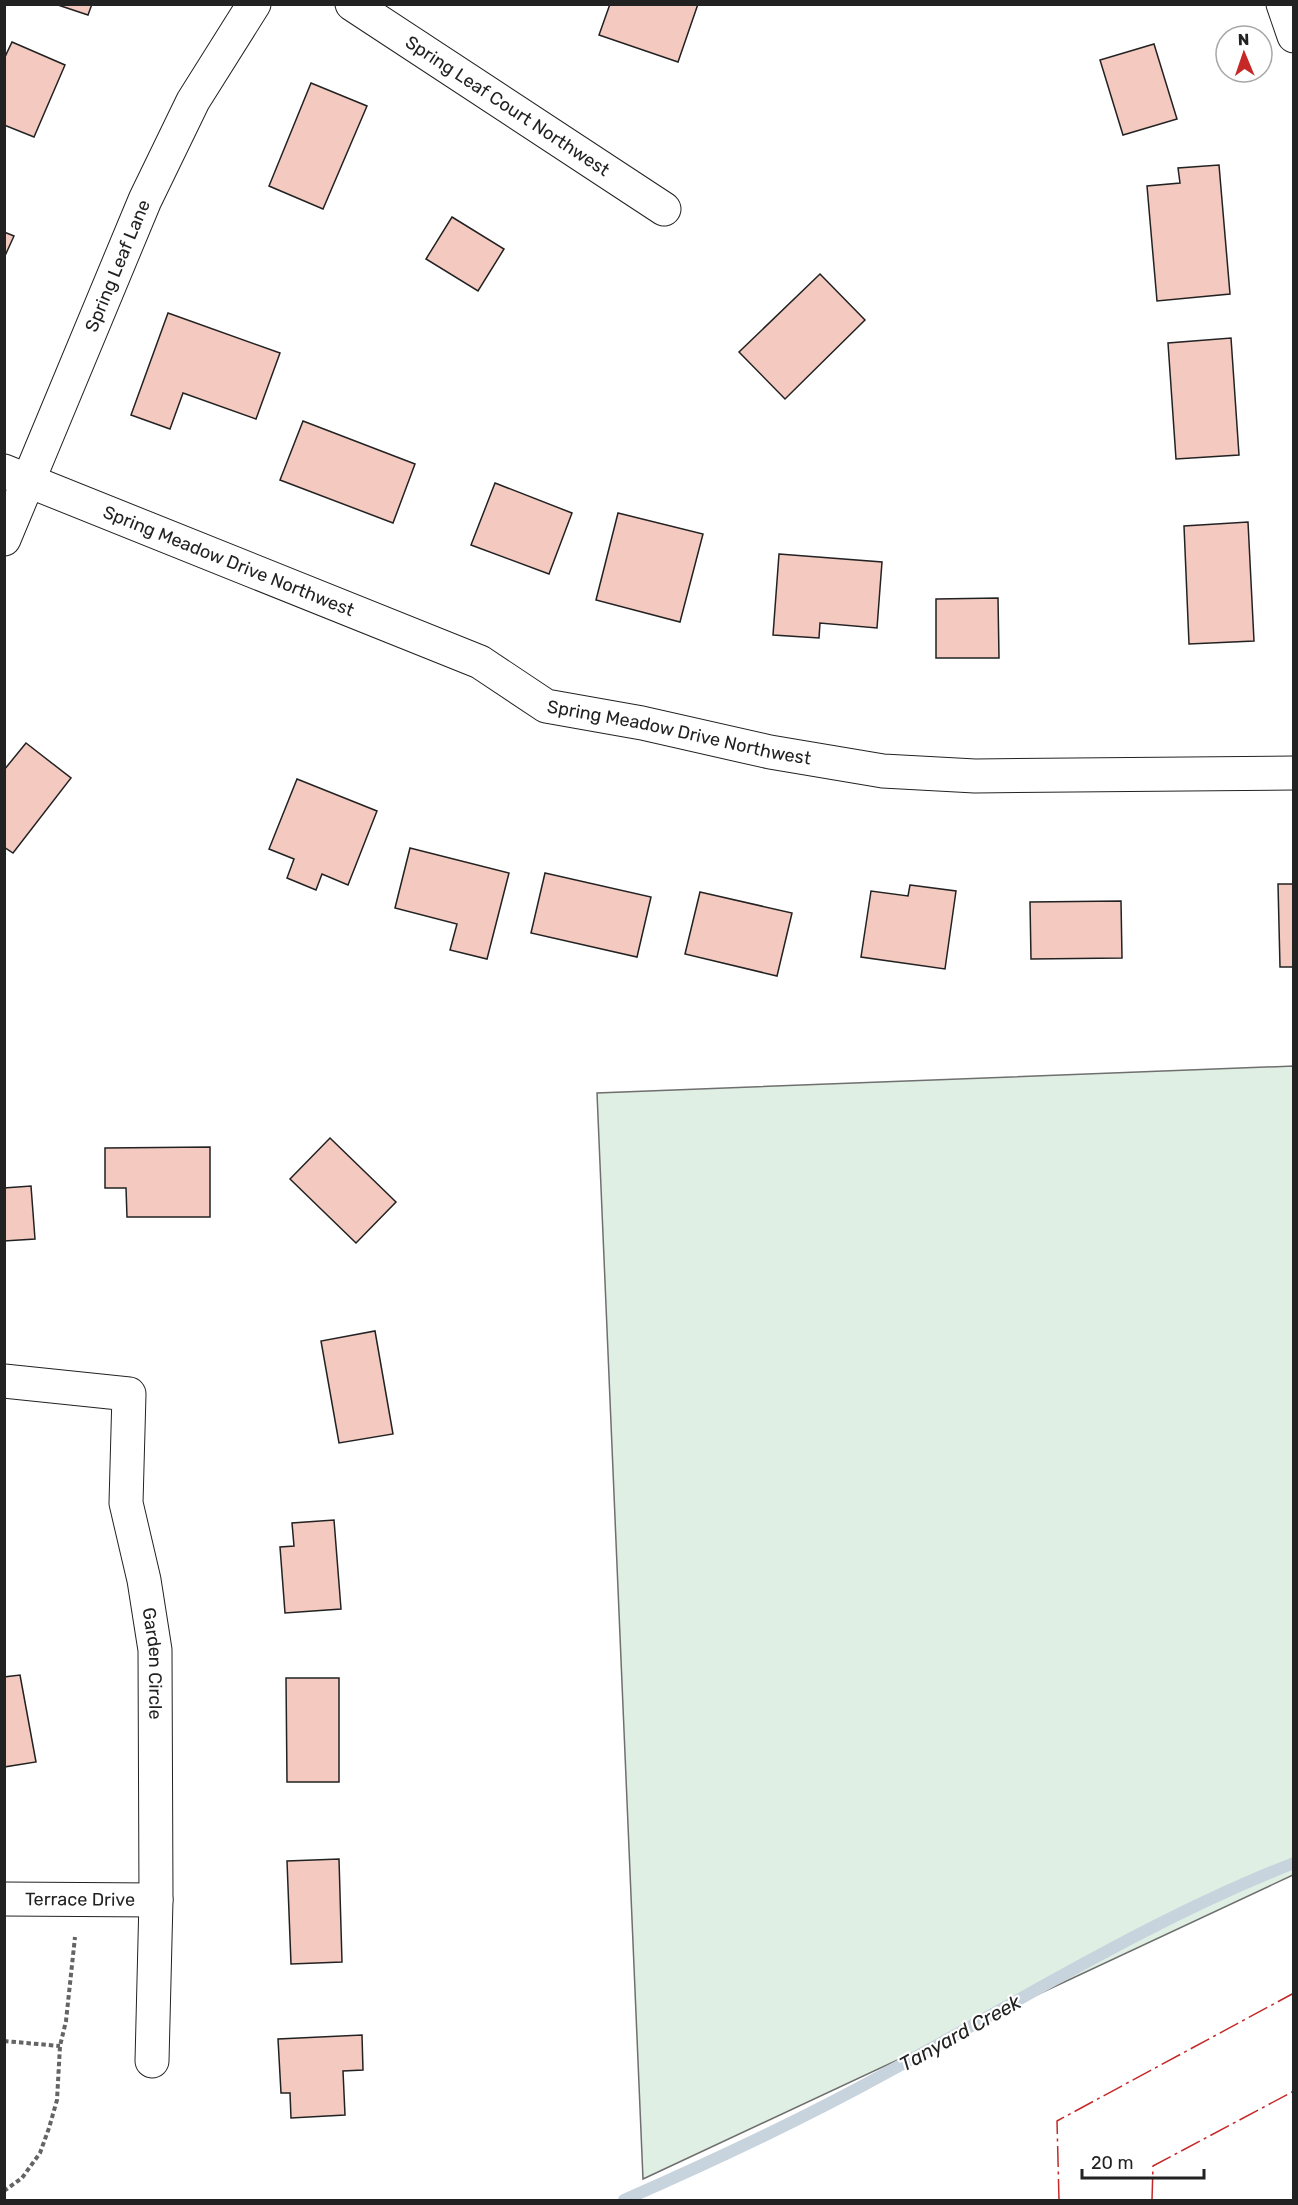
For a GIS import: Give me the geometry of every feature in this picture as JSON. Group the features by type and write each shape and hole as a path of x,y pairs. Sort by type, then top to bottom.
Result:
{"street":[{"name":"Spring Leaf Lane","path":"4,539 16,476 193,101 254,4"},
{"name":"Spring Leaf Court Northwest","path":"352,4 664,209"},
{"path":"1283,4 1293,36"},
{"name":"Spring Meadow Drive Northwest","path":"16,476 480,662 546,706 642,723 770,752 883,771 975,776 1293,773"},
{"name":"Garden Circle","path":"4,1381 129,1394 126,1503 144,1580 155,1650 156,1900 152,2061"},
{"name":"Terrace Drive","path":"4,1899 156,1900"}],"path":[{"path":"4,2191 22,2178 40,2153 57,2100 60,2046 66,2021 75,1939 76,1900"},
{"path":"4,2041 60,2046"}],"green space":[{"path":"1294,1066 1293,1875 643,2179 597,1093"}],"building":[{"path":"55,4 92,4 88,15"},
{"path":"610,4 698,4 678,62 599,35"},
{"path":"12,42 65,65 34,137 4,125 4,59"},
{"path":"1154,44 1177,119 1123,135 1100,60"},
{"path":"311,83 367,106 323,209 269,186"},
{"path":"1219,165 1230,294 1157,301 1147,186 1180,183 1178,168"},
{"path":"452,217 504,249 478,291 426,259"},
{"path":"4,232 14,236 4,258"},
{"path":"820,274 865,320 785,399 739,352"},
{"path":"168,313 280,353 256,419 183,393 170,429 131,415"},
{"path":"1231,338 1239,455 1176,459 1168,343"},
{"path":"303,421 415,464 393,523 280,480"},
{"path":"495,483 572,513 549,574 471,545"},
{"path":"618,513 703,534 680,622 596,600"},
{"path":"1248,522 1254,641 1189,644 1184,526"},
{"path":"779,554 882,562 877,628 820,623 819,638 773,635"},
{"path":"998,598 999,658 936,658 936,599"},
{"path":"26,743 71,778 13,853 4,847 4,770"},
{"path":"297,779 377,811 348,885 322,874 316,890 287,878 294,859 269,849"},
{"path":"410,848 509,873 487,959 450,950 457,924 395,908"},
{"path":"545,873 651,897 637,957 531,933"},
{"path":"1278,884 1294,884 1294,967 1280,967"},
{"path":"910,885 956,891 945,969 861,957 871,891 908,896"},
{"path":"700,892 792,913 777,976 685,954"},
{"path":"1121,901 1122,958 1031,959 1030,902"},
{"path":"330,1138 396,1202 356,1243 290,1179"},
{"path":"210,1147 210,1217 127,1217 126,1188 105,1188 105,1148"},
{"path":"31,1186 35,1239 4,1241 4,1188"},
{"path":"375,1331 393,1434 339,1443 321,1341"},
{"path":"334,1520 341,1609 285,1613 280,1547 294,1546 292,1523"},
{"path":"20,1675 36,1762 4,1767 4,1677"},
{"path":"286,1678 339,1678 339,1782 287,1782"},
{"path":"339,1859 342,1962 291,1964 287,1861"},
{"path":"362,2035 363,2070 343,2071 345,2115 291,2118 290,2093 281,2093 278,2039"}],"waterway":[{"name":"Tanyard Creek","path":"624,2200 789,2124 1137,1935 1241,1885 1294,1863"}],"power":[{"path":"1059,2200 1057,2121 1294,1993"},
{"path":"1152,2200 1153,2166 1294,2091"}]}
